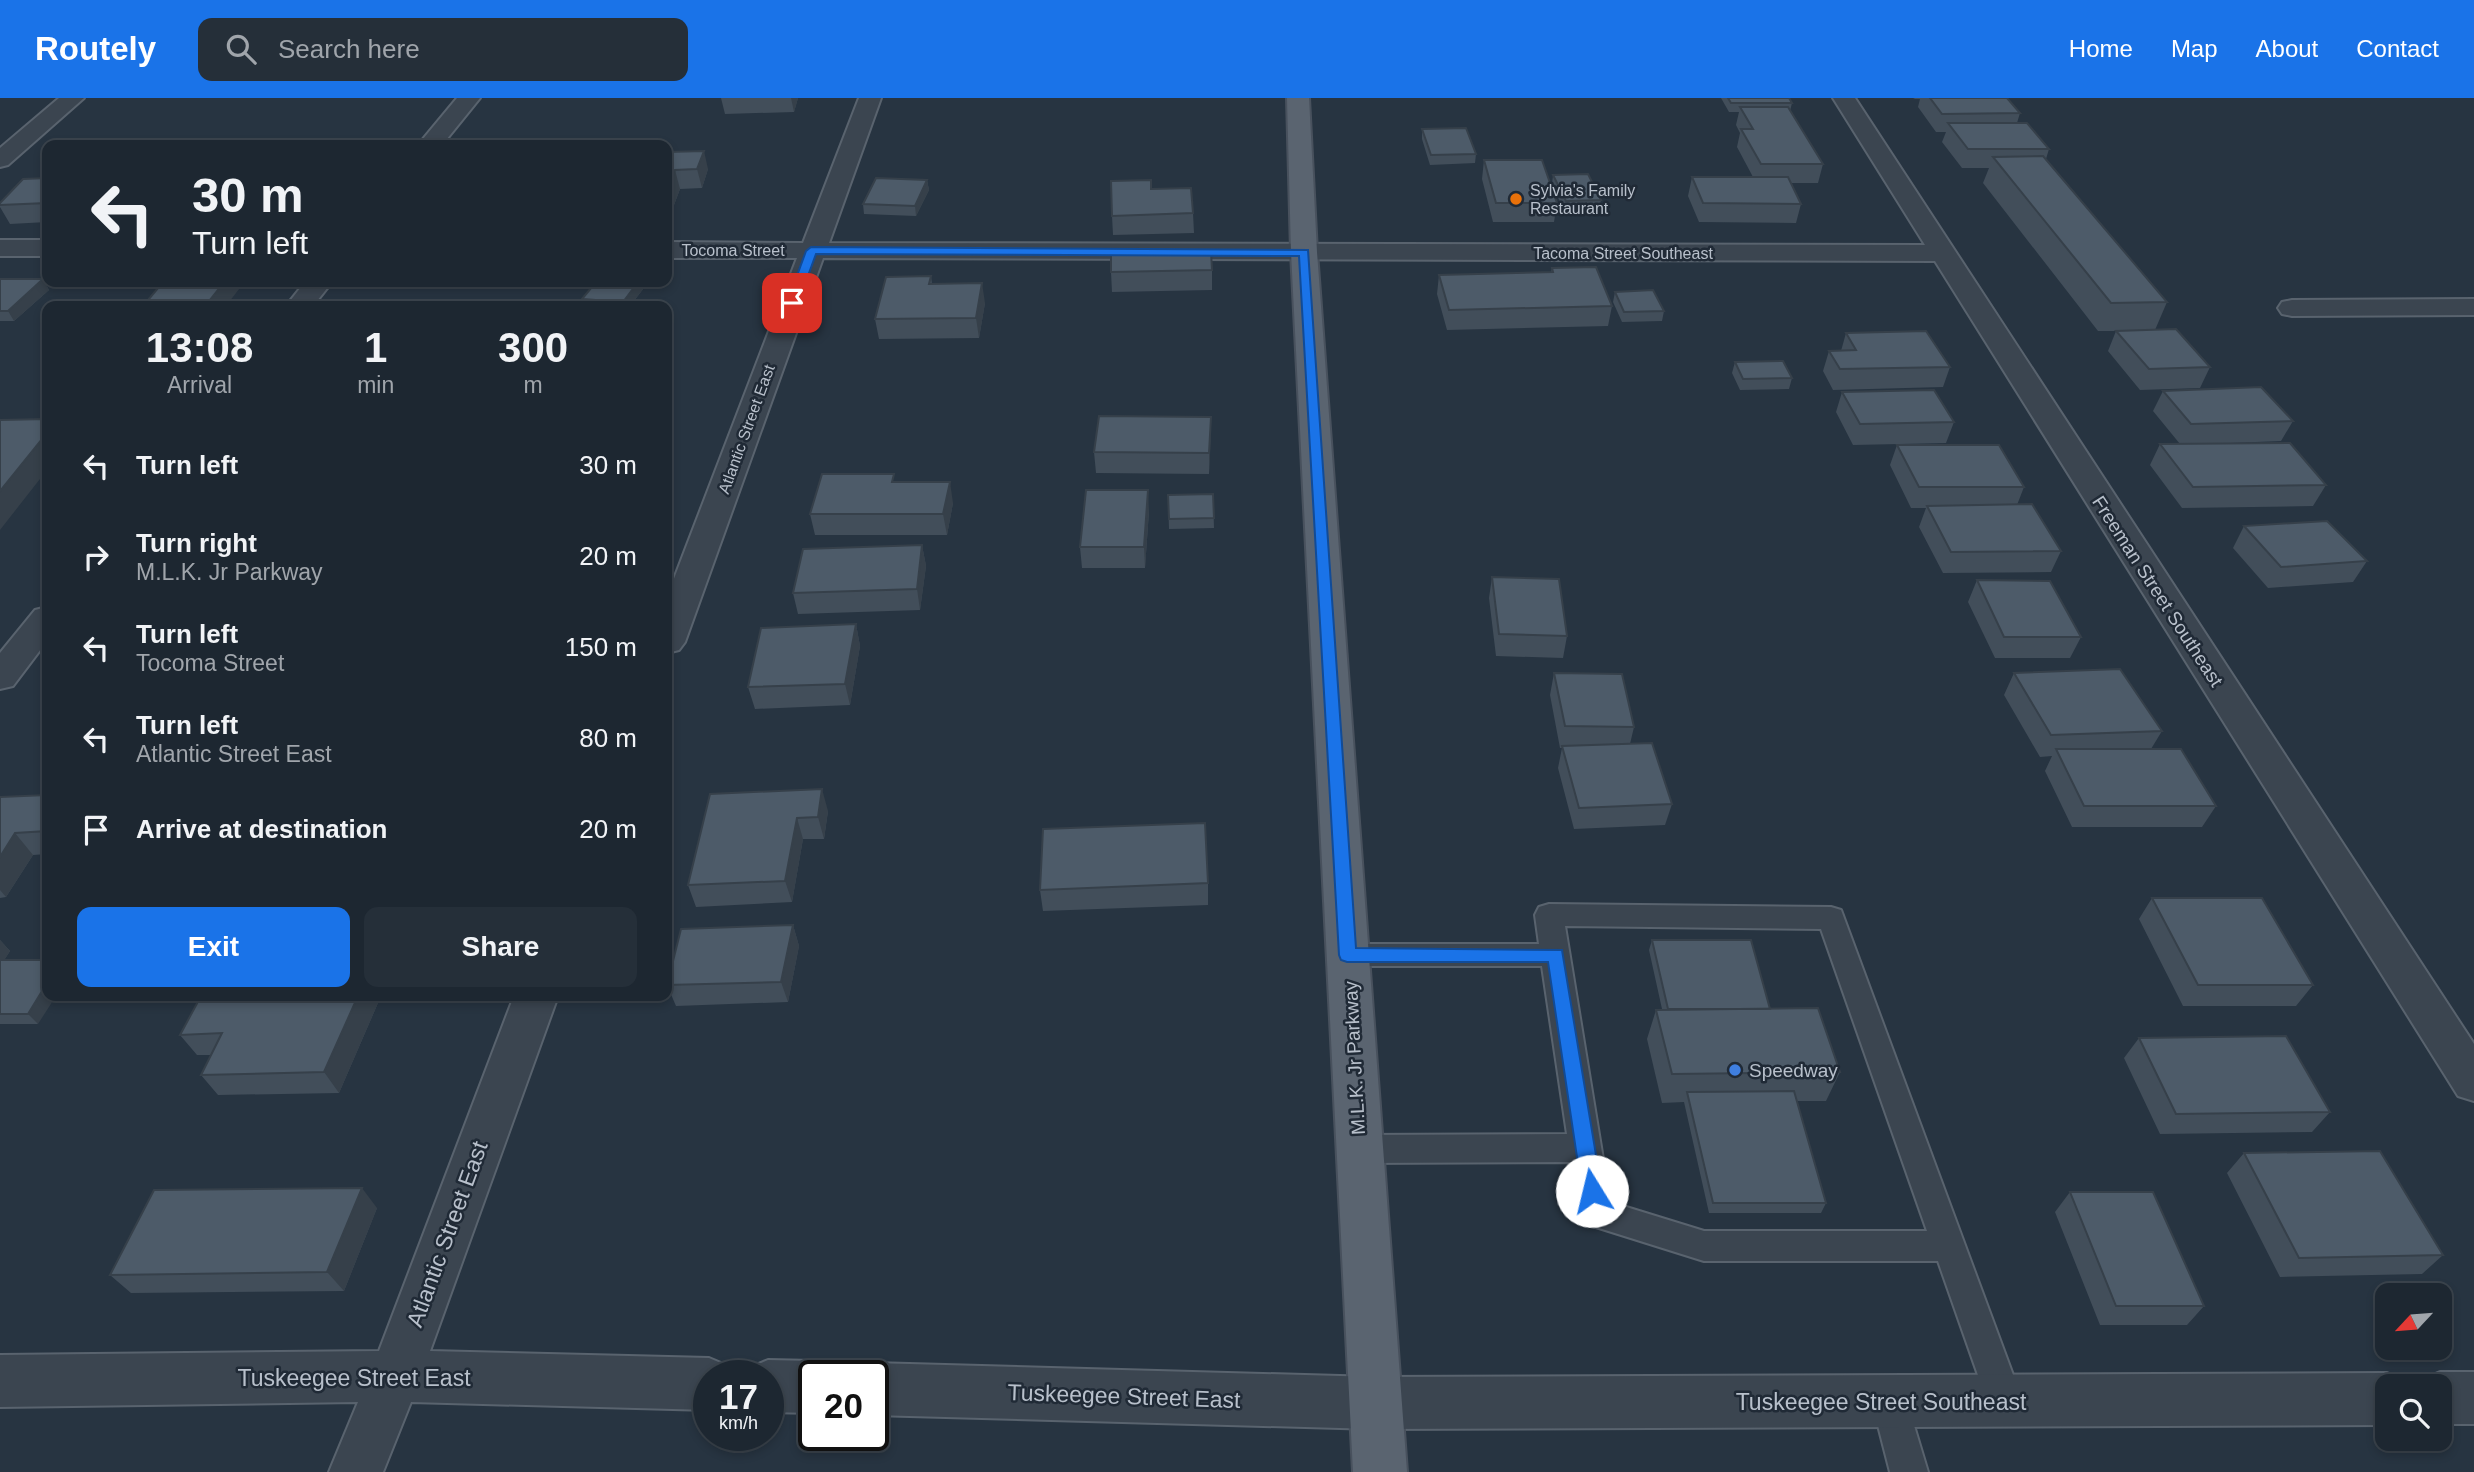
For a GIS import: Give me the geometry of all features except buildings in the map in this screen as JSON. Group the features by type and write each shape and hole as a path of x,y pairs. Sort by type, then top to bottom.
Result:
{"main road":[{"name":"M.L.K. Jr Parkway","path":"1298,98 1304,252 1380,1472"}],"street":[{"path":"0,160 74,98"},
{"path":"434,140 469,98"},
{"name":"Atlantic Street East","path":"672,628 870,98"},
{"name":"Freeman Street Southeast","path":"1844,98 2474,1082"},
{"path":"0,248 42,248"},
{"name":"Tocoma Street","path":"672,250 1304,252"},
{"name":"Tacoma Street Southeast","path":"1304,252 1941,253"},
{"path":"303,301 315,287"},
{"path":"2292,308 2474,307"},
{"path":"0,677 42,624"},
{"name":"Atlantic Street East","path":"356,1472 395,1376 534,1001"},
{"name":"Tuskeegee Street East","path":"0,1381 395,1376 693,1384"},
{"name":"Tuskeegee Street East","path":"889,1389 1375,1402"},
{"path":"2452,1398 2474,1398"},
{"name":"Tuskeegee Street Southeast","path":"1375,1402 2375,1399"}],"lane":[{"path":"1950,1246 1704,1246 1595,1212 1549,915 1831,918 1950,1246 2006,1402"},
{"path":"1347,955 1556,955"},
{"path":"1359,1149 1585,1148"},
{"path":"1890,1402 1909,1472"}],"place":[{"name":"Sylvia's Family Restaurant","path":"1516,199"},
{"name":"Speedway","path":"1735,1070"}],"route":[{"path":"792,303 811,251 1304,252 1347,955 1556,955 1592,1191"}]}
